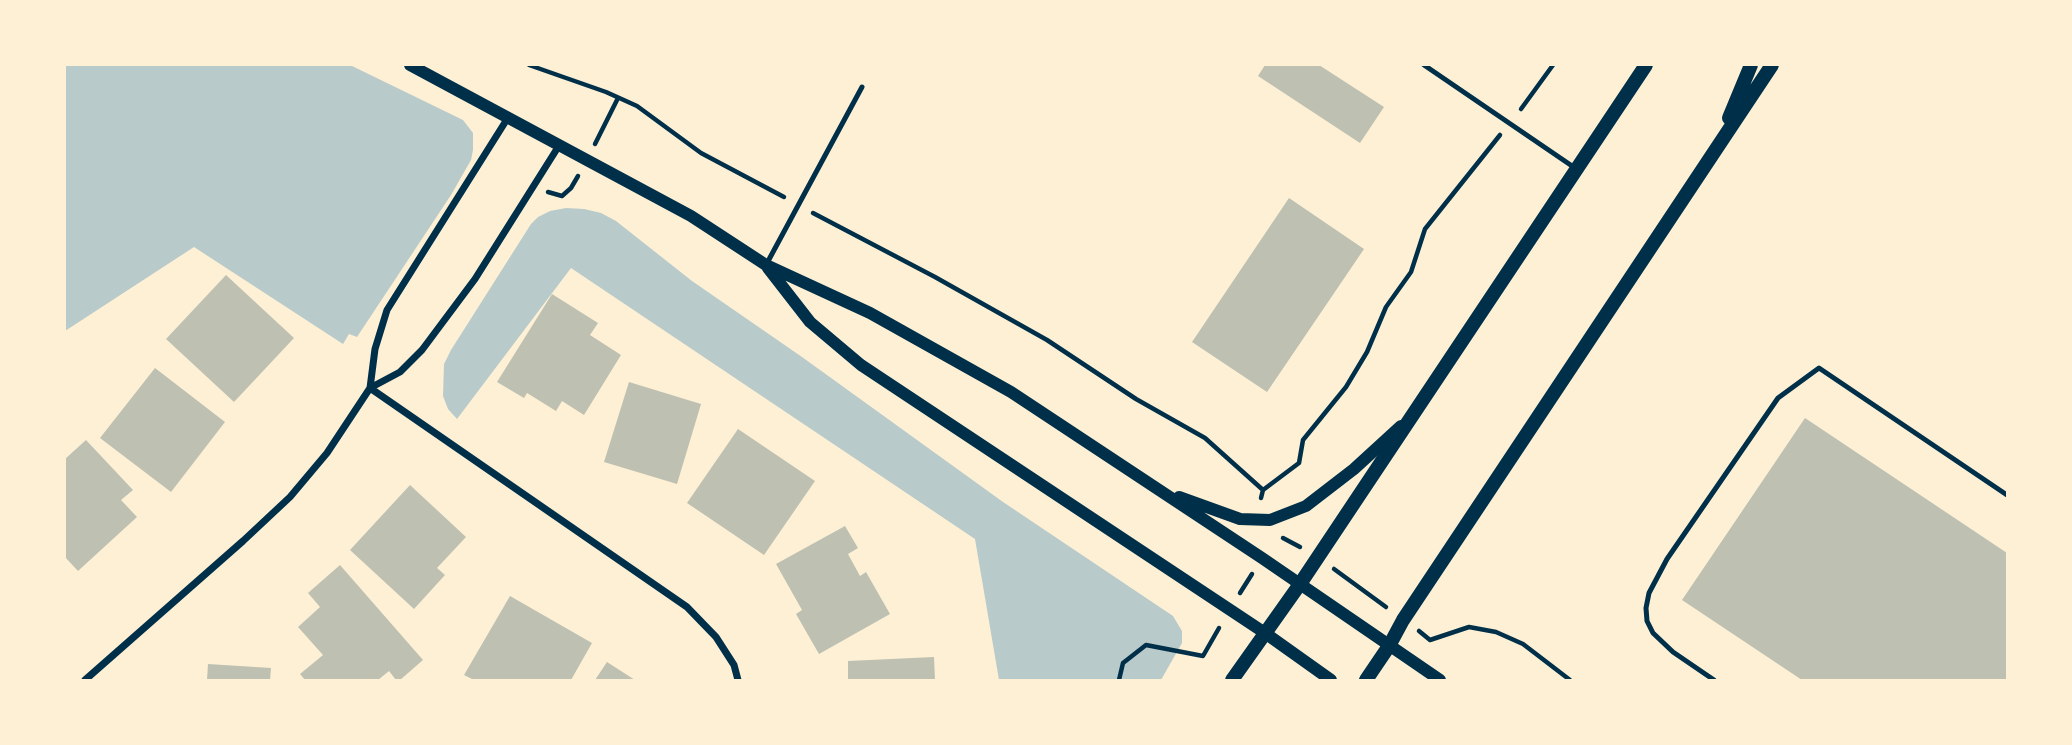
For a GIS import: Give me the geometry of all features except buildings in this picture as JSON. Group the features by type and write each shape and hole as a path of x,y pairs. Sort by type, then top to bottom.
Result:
{"main road":[{"path":"1232,680 1300,584 1646,65"},
{"path":"1717,149 1751,65"},
{"path":"1366,680 1390,646 1403,620 1772,65"}],"street":[{"path":"410,65 691,216 766,265 870,313 1012,391 1440,680"},
{"path":"85,680 290,497 327,453 370,388 375,349 387,310 509,116"},
{"path":"370,388 400,372 422,350 475,279 560,144"},
{"path":"766,265 810,322 861,365 1265,633 1331,680"},
{"path":"370,388 687,607 716,637 734,665 738,680"},
{"path":"1158,489 1240,519 1270,520 1306,506 1354,469 1409,419"}],"lane":[{"path":"1424,65 1576,169"},
{"path":"766,265 862,87"},
{"path":"1714,680 1673,652 1653,633 1647,621 1649,593 1667,559 1778,398 1819,368 2007,495"}],"path":[{"path":"529,65 638,106 701,153 935,277 1036,334 1205,438 1263,490"}],"shaded area":[{"path":"65,65 350,65 463,120 473,133 471,160 451,195 357,337 349,334 343,344 194,247 65,331"},
{"path":"566,208 601,213 616,221 692,281 1003,502 1173,616 1182,631 1182,643 1161,680 999,680 975,539 571,268 457,419 448,409 443,396 444,364 451,350 531,224 550,211"}]}
